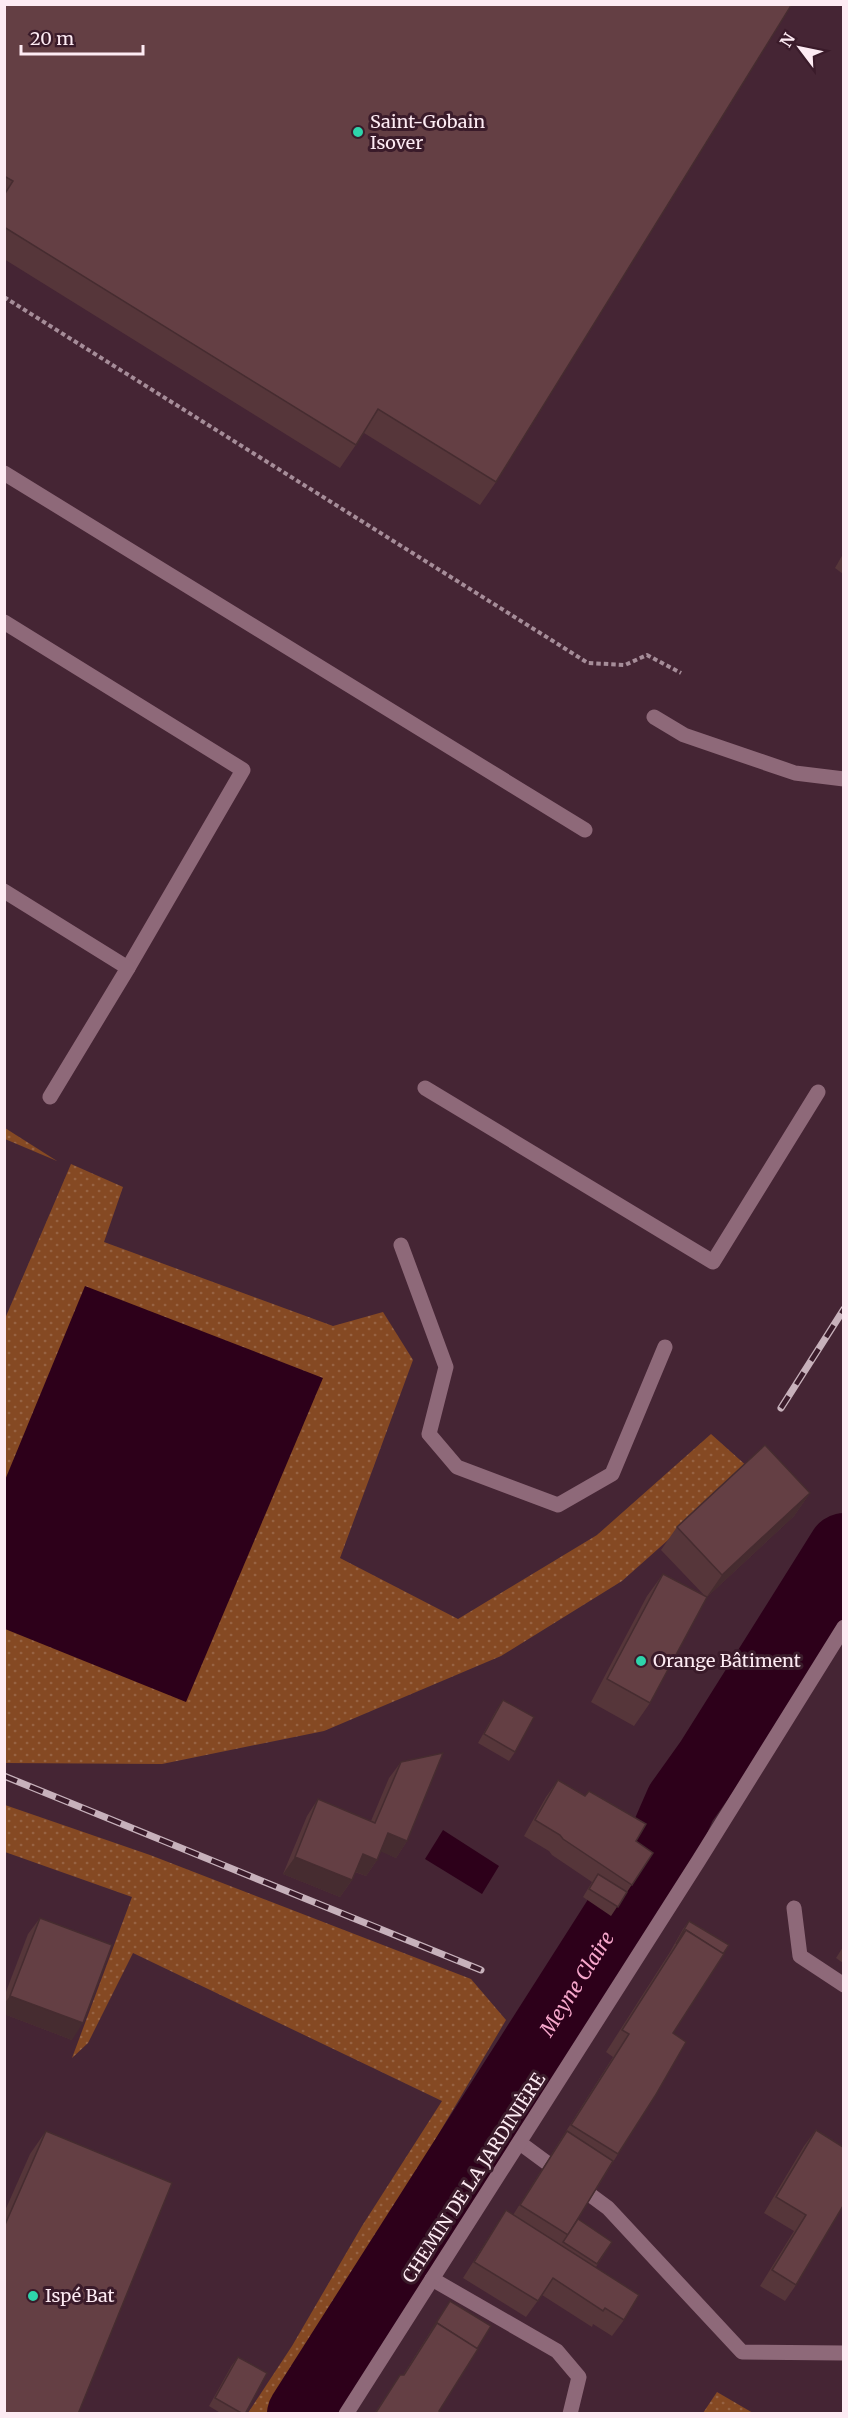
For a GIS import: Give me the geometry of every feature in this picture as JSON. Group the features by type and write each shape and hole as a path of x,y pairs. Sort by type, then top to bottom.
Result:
{"street":[{"path":"4,473 585,830"},
{"path":"4,622 243,770 50,1097"},
{"path":"654,717 684,735 795,773 843,779"},
{"path":"4,891 128,968"},
{"path":"425,1088 713,1262 818,1092"},
{"path":"401,1245 446,1367 429,1434 456,1467 558,1504 612,1474 665,1347"},
{"name":"CHEMIN DE LA JARDINIÈRE","path":"346,2414 706,1850 843,1627"},
{"path":"794,1908 800,1956 843,1985"},
{"path":"520,2143 608,2208 742,2352 843,2353"},
{"path":"432,2279 557,2351 579,2377 570,2414"}],"path":[{"path":"4,297 588,663 625,665 647,655 681,673"}],"shaded area":[{"path":"5,1128 57,1161 5,1139"},
{"path":"71,1164 123,1187 104,1242 333,1326 383,1312 413,1360 340,1558 458,1619 597,1535 711,1434 749,1468 622,1581 501,1656 324,1731 162,1764 5,1763 4,1321"},
{"path":"85,1286 323,1378 186,1702 5,1629 5,1480"},
{"path":"5,1805 150,1855 471,1979 506,2020 302,2365 271,2413 248,2413 292,2346 362,2226 442,2101 133,1953 88,2043 72,2058 132,1897 5,1852"},
{"path":"443,1830 499,1866 482,1894 425,1859"},
{"path":"717,2392 753,2413 703,2413"}],"building":[{"name":"Saint-Gobain Isover","path":"4,4 792,4 496,482 378,409 356,445 4,227 4,195 13,181 4,176"},
{"path":"765,1445 810,1493 722,1575 677,1527"},
{"name":"Orange Bâtiment","path":"663,1574 707,1597 650,1703 607,1679"},
{"path":"503,1700 534,1717 515,1752 484,1734"},
{"path":"443,1753 407,1841 388,1833 377,1860 363,1854 352,1880 295,1857 318,1799 375,1823 401,1762"},
{"path":"558,1780 585,1796 589,1791 646,1824 636,1841 653,1853 632,1885 535,1820"},
{"path":"598,1874 627,1892 618,1907 589,1889"},
{"path":"40,1918 112,1945 83,2023 10,1996"},
{"path":"689,1921 729,1945 723,1954 686,1930 676,1944"},
{"path":"686,1930 724,1954 673,2033 686,2042 618,2154 571,2125 629,2034 622,2030"},
{"path":"816,2130 843,2147 843,2206 796,2285 772,2270 806,2215 776,2197"},
{"path":"46,2131 172,2183 78,2414 4,2414 4,2227"},
{"path":"567,2131 613,2161 568,2235 520,2205"},
{"path":"506,2210 639,2295 624,2320 605,2308 603,2311 553,2278 538,2301 474,2262"},
{"path":"578,2219 612,2242 597,2264 563,2242"},
{"path":"450,2301 491,2326 477,2349 437,2323 431,2331"},
{"path":"437,2323 478,2349 439,2411 443,2414 375,2414 400,2375 404,2375"},
{"path":"238,2357 267,2373 245,2414 215,2398"}],"waterway":[{"name":"Meyne Claire","path":"303,2414 657,1858 681,1803 711,1761 844,1549"}],"railway":[{"path":"781,1408 844,1309"},
{"path":"4,1776 481,1970"}],"place":[{"name":"Saint-Gobain Isover","path":"358,132"},
{"name":"Orange Bâtiment","path":"641,1661"},
{"name":"Ispé Bat","path":"33,2296"}]}
